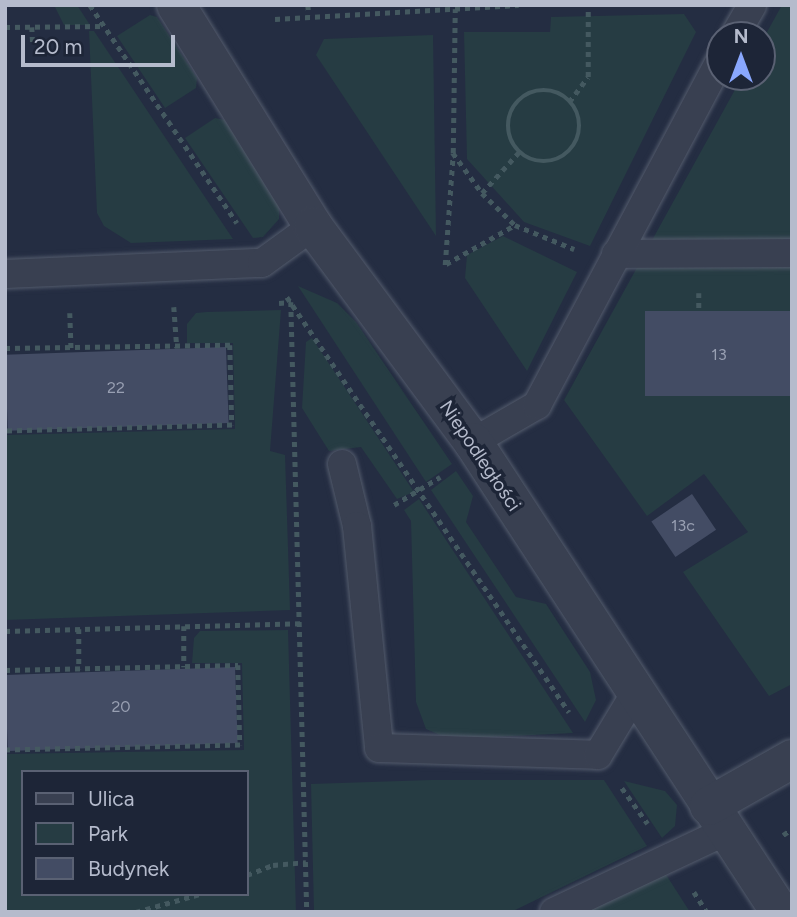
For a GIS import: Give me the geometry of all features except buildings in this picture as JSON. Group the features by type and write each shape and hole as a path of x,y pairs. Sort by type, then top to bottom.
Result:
{"street":[{"name":"Niepodległości","path":"176,5 313,226 473,442 780,912"},
{"path":"717,818 792,759"}],"lane":[{"path":"743,21 752,5"},
{"path":"473,442 537,405 706,87"},
{"path":"5,274 262,263 313,226"},
{"path":"613,259 792,253"},
{"path":"342,464 357,526 379,748 598,755 636,692"},
{"path":"554,912 672,857 717,818"}],"path":[{"path":"90,5 262,263 420,490 598,755 672,857 707,912"},
{"path":"308,5 309,15"},
{"path":"275,19 418,8 519,5"},
{"path":"569,103 588,77 588,5"},
{"path":"455,9 453,153 445,265 515,225"},
{"path":"5,27 105,26"},
{"path":"32,27 33,44"},
{"path":"558,90 580,114 579,142 562,160 529,161 519,152 509,142 510,111 528,92 558,90"},
{"path":"482,193 519,152"},
{"path":"453,153 482,193 515,225 613,259"},
{"path":"291,302 307,912"},
{"path":"173,305 176,347"},
{"path":"70,307 71,348"},
{"path":"5,348 230,345 232,425 5,431"},
{"path":"357,526 442,476"},
{"path":"5,631 301,623"},
{"path":"184,626 184,667"},
{"path":"79,629 79,669"},
{"path":"5,670 238,665 240,745 5,750"},
{"path":"248,875 273,865 306,862"},
{"path":"136,912 174,905 195,896"}],"green space":[{"path":"54,5 77,5 90,25 64,25"},
{"path":"782,5 792,5 792,684 769,696 683,572 748,532 704,474 647,516 564,400 734,91 776,91 776,21 773,21"},
{"path":"684,14 696,32 590,246 524,222 467,159 464,32 550,32 551,17"},
{"path":"150,15 157,17 197,78 196,88 165,108 117,36"},
{"path":"89,31 94,31 233,239 131,243 104,226 97,213"},
{"path":"433,35 436,236 316,55 324,39"},
{"path":"215,118 225,120 279,202 279,219 263,237 253,238 185,138"},
{"path":"503,236 577,272 527,371 465,278 467,255"},
{"path":"298,286 337,303 356,322 452,464 426,482"},
{"path":"281,310 270,451 285,455 290,610 5,620 5,435 235,429 233,343 187,343 187,324 196,313"},
{"path":"312,338 414,492 397,499 361,447 329,451 302,408 306,342"},
{"path":"456,471 473,496 466,522 516,597 546,604 590,672 596,700 585,722 431,490"},
{"path":"419,499 573,733 449,739 426,729 416,702 411,521 404,510"},
{"path":"288,630 296,912 5,912 5,754 244,750 242,663 192,663 194,638 200,631"},
{"path":"431,780 604,780 647,846 511,912 314,912 311,784"},
{"path":"624,781 665,791 677,805 675,826 662,838"},
{"path":"665,873 690,912 585,912"}]}
